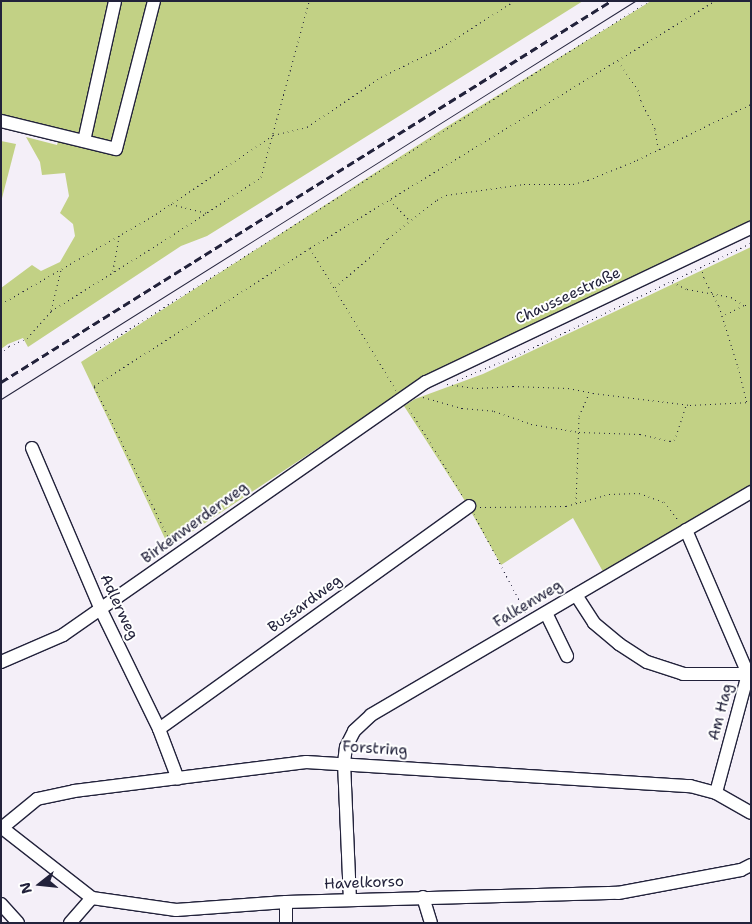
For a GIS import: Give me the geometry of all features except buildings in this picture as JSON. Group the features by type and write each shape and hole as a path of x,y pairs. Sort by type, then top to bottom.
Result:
{"street":[{"path":"84,141 115,1"},
{"path":"1,121 116,149 154,1"},
{"name":"Chausseestraße","path":"401,398 426,382 510,341 751,228"},
{"name":"Birkenwerderweg","path":"1,662 63,635 102,610 401,398"},
{"name":"Adlerweg","path":"32,448 102,610 159,729 178,779"},
{"name":"Falkenweg","path":"350,900 344,763 346,747 354,730 371,715 686,530 750,495"},
{"name":"Bussardweg","path":"159,729 469,506"},
{"name":"Am Hag","path":"686,530 750,674 716,793"},
{"path":"576,595 594,623 618,644 647,662 684,674 750,674"},
{"path":"546,613 567,656"},
{"name":"Forstring","path":"2,827 37,799 74,791 306,762 690,786 716,793 751,813"},
{"path":"2,827 92,898 70,923"},
{"name":"Havelkorso","path":"92,898 177,917 286,902 618,893 741,870 751,865"},
{"path":"423,897 431,923"},
{"path":"286,902 286,923"},
{"path":"1,904 18,923"}],"path":[{"path":"1,354 9,346 27,338 51,311 207,213 261,176 309,1"},
{"path":"1,304 171,204 273,135 307,127 381,77 442,47 514,1"},
{"path":"96,350 649,1"},
{"path":"178,556 94,386 310,248 714,1"},
{"path":"617,60 638,90 640,101 655,129 658,150"},
{"path":"334,288 410,221 446,195 524,184 573,184 614,170 751,104"},
{"path":"389,200 410,221"},
{"path":"171,204 207,213"},
{"path":"112,273 120,235"},
{"path":"751,243 515,356 447,384 477,388 554,386 686,405 751,402"},
{"path":"310,248 401,398 409,398 409,408 469,506 501,563 530,622"},
{"path":"701,267 721,316 738,367 747,402"},
{"path":"51,311 61,269"},
{"path":"671,281 687,289 731,297 751,306"},
{"path":"721,316 744,304"},
{"path":"576,503 579,416 590,392"},
{"path":"425,393 418,396 462,408 494,410 531,424 579,432 632,433 674,440 681,425 686,405"},
{"path":"469,506 566,506 610,494 639,493 664,502 686,530"}],"green space":[{"path":"1,1 583,1 207,236 181,246 28,347 23,338 1,349 1,288 32,265 41,271 60,262 75,236 73,224 60,213 69,196 65,173 42,175 40,162 26,137 57,145 61,130 1,118"},
{"path":"651,1 751,1 751,222 524,328 423,378 169,547 81,362 443,129"},
{"path":"1,141 16,144 1,202"},
{"path":"751,247 751,492 606,577 573,518 501,565 465,501 404,406 415,399 483,374"}],"tram line":[{"path":"1,399 635,1"}],"railway":[{"path":"1,382 611,1"}]}
